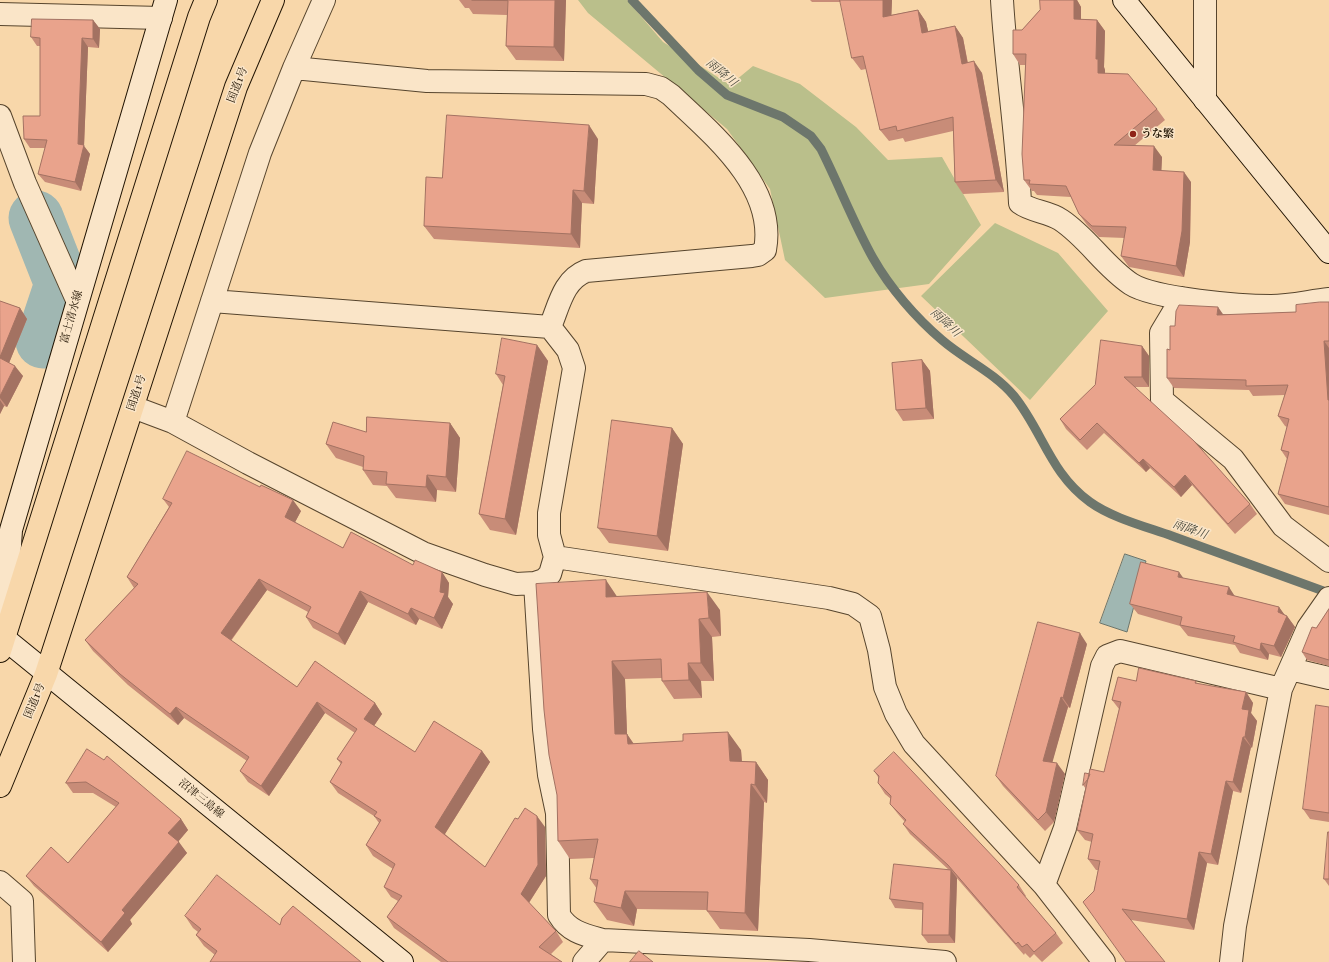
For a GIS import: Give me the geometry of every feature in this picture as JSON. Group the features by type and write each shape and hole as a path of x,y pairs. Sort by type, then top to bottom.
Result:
{"highway":[{"name":"国道1号","path":"0,786 46,674 236,87 273,0"},
{"path":"1,642 202,9"}],"street":[{"path":"173,422 260,153 294,68 324,0"},
{"path":"1002,0 1006,59 1018,161 1020,203 1027,208 1042,211 1061,220 1077,233 1120,277 1133,286 1182,298 1272,306 1329,299"},
{"path":"1124,0 1329,252"},
{"path":"1205,0 1205,100"},
{"path":"0,14 163,9"},
{"name":"富士清水線","path":"1,642 11,530 163,9"},
{"path":"294,68 427,81 646,84 661,88 671,95 729,150 751,182 767,223 765,250 752,256 586,272 575,275 569,283 550,327"},
{"path":"0,116 25,184 77,300"},
{"path":"1182,298 1161,333 1162,400 1233,459 1283,526 1329,561"},
{"path":"133,407 173,422 248,463 423,553 485,575 516,584 535,583 544,580 550,574 555,557 549,535 549,513 574,368 568,350 550,327 212,301"},
{"path":"555,557 829,598 853,604 870,616 879,650 885,687 896,714 914,744 1044,885 1104,962"},
{"path":"535,583 544,729 549,774 557,813 559,915 564,924 574,931 604,940 809,950 945,962"},
{"path":"1231,962 1235,926 1281,689 1308,628 1329,598"},
{"name":"沼津三島線","path":"1,642 46,674 402,962"},
{"path":"1044,885 1065,828 1102,666 1107,656 1120,650 1281,689"},
{"path":"1290,669 1329,678"},
{"path":"0,882 22,901 24,962"},
{"path":"584,962 604,940"}],"green space":[{"path":"578,0 627,0 663,42 730,85 753,66 800,84 856,127 888,160 942,157 981,225 929,284 825,298 785,260 770,189 727,129 588,13"},
{"path":"995,223 1058,253 1108,311 1030,400 921,296"}],"water":[{"path":"1125,554 1146,561 1127,632 1100,623"}],"building":[{"path":"472,0 555,0 554,47 506,46 508,1"},
{"path":"840,0 883,0 883,17 918,10 922,33 955,26 962,64 974,61 996,180 955,182 953,117 897,131 896,126 880,130 863,56 852,58"},
{"path":"1040,0 1074,0 1074,19 1097,20 1096,59 1098,59 1098,73 1128,74 1157,109 1114,145 1154,146 1153,170 1184,172 1182,231 1176,266 1121,256 1126,227 1092,226 1079,214 1066,186 1029,184 1030,180 1024,180 1022,154 1026,54 1013,54 1013,30 1022,30 1040,10"},
{"path":"32,19 93,20 93,39 82,38 78,144 84,145 75,182 38,174 47,140 24,139 23,116 40,116 40,38 31,37"},
{"path":"447,115 589,125 584,191 573,190 571,234 424,226 426,177 442,178"},
{"path":"0,301 20,308 0,357"},
{"path":"1329,302 1329,341 1324,341 1329,400 1329,507 1278,494 1289,452 1281,450 1289,419 1278,416 1288,385 1246,386 1246,380 1167,378 1167,349 1170,350 1170,326 1175,326 1176,311 1179,305 1218,307 1217,315 1296,312 1296,305"},
{"path":"502,338 537,345 505,519 479,514 505,376 496,374"},
{"path":"1101,340 1142,346 1142,377 1124,377 1194,441 1250,504 1228,524 1185,475 1174,487 1143,459 1139,463 1097,423 1080,440 1060,419 1095,385"},
{"path":"0,358 15,366 0,396"},
{"path":"922,360 926,408 896,410 892,363"},
{"path":"367,417 450,423 446,477 427,475 426,487 386,484 387,472 363,470 364,456 326,444 333,422 366,432"},
{"path":"612,420 672,428 657,536 598,528"},
{"path":"187,451 260,487 261,485 293,500 285,517 343,548 351,532 413,565 415,560 442,572 440,592 445,593 434,618 411,608 408,614 360,591 338,634 306,617 311,607 259,579 221,633 297,687 315,661 375,703 364,719 415,752 434,721 482,751 435,827 485,867 515,818 518,819 525,808 537,816 538,865 521,894 556,931 539,947 562,962 448,962 387,917 402,896 384,887 395,864 366,845 381,820 374,816 377,812 330,782 342,762 337,759 357,729 317,702 261,786 240,771 249,757 176,707 170,714 120,674 85,640 138,584 127,577 172,503 163,499"},
{"path":"1141,562 1179,572 1178,577 1229,587 1227,594 1279,607 1278,612 1287,616 1274,646 1261,643 1260,650 1233,642 1235,636 1180,625 1182,617 1130,604"},
{"path":"606,580 606,597 707,592 709,618 699,619 701,663 688,663 689,680 662,681 661,659 612,661 615,734 627,734 628,744 683,741 683,734 728,732 730,761 756,762 755,785 751,784 745,913 707,911 708,892 625,891 621,908 594,902 598,880 590,879 598,839 558,841 557,795 549,755 544,710 536,584"},
{"path":"1329,609 1329,660 1302,652 1312,627 1316,628"},
{"path":"1038,622 1080,633 1063,698 1061,697 1043,761 1057,763 1046,812 1038,820 996,776"},
{"path":"1139,668 1196,681 1195,683 1246,692 1242,709 1249,710 1245,737 1243,737 1233,782 1226,781 1211,854 1199,852 1187,919 1122,909 1165,962 1126,962 1083,902 1094,891 1100,861 1088,859 1093,834 1077,830 1090,769 1104,772 1121,702 1112,700 1118,677 1136,681"},
{"path":"1316,705 1329,707 1329,813 1303,809"},
{"path":"87,749 104,760 107,756 181,819 168,833 179,842 122,910 125,913 101,942 26,876 51,847 68,863 119,803 86,782 66,783"},
{"path":"894,752 1019,885 1017,887 1056,933 1034,952 1027,944 1022,947 1018,942 1016,944 948,865 903,824 906,820 890,804 891,796 878,783 879,776 874,771"},
{"path":"1085,773 1090,774 1083,785"},
{"path":"1328,832 1329,879 1324,879"},
{"path":"894,864 951,870 949,935 922,935 923,903 890,899"},
{"path":"217,875 280,925 282,918 293,906 361,962 210,962 217,951 196,935 201,929 185,916"},
{"path":"639,951 653,962 630,962"}],"waterway":[{"name":"雨降川","path":"632,0 698,70 727,95 783,117 811,136 821,149 859,232 873,258 895,291 913,312 942,340 998,380 1014,396 1024,410 1056,465 1076,491 1099,508 1141,526 1329,593"},
{"path":"36,218 62,284 43,341"}],"place":[{"name":"うな繁","path":"1133,134"}]}
